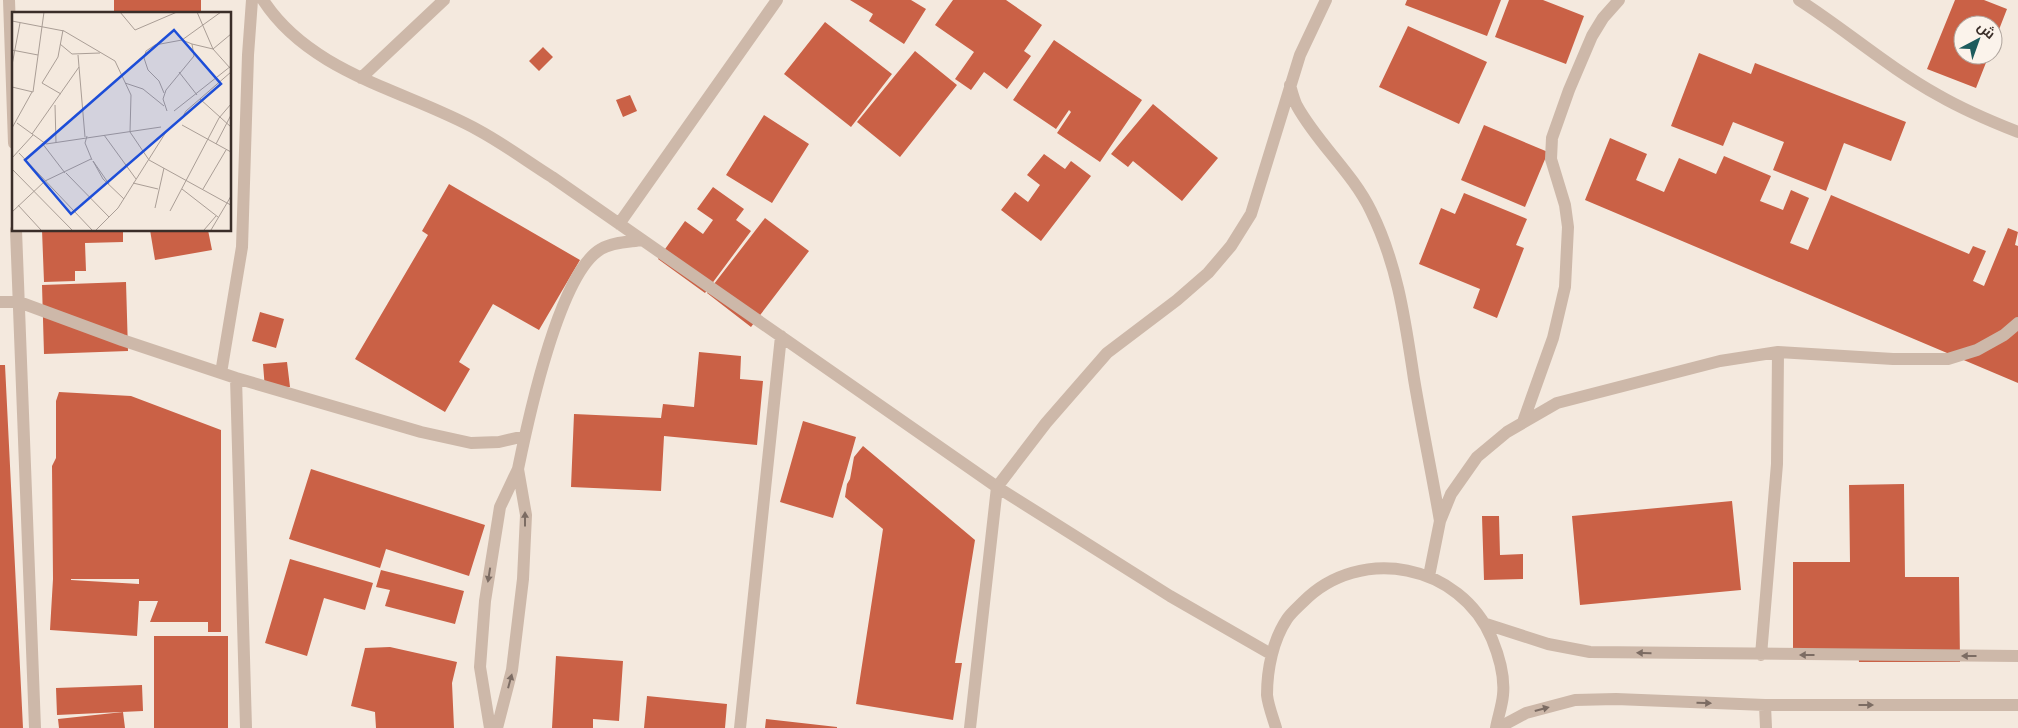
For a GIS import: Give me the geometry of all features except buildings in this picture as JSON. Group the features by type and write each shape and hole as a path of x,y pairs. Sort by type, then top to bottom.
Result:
{"street":[{"path":"9,0 12,86"},
{"path":"221,373 242,247 248,55 252,0"},
{"path":"263,0 275,18 310,50 361,78 418,101 478,130 552,177 997,487 1170,596 1271,654"},
{"path":"361,78 444,0"},
{"path":"619,224 777,0"},
{"path":"970,728 997,487 1046,423 1107,353 1177,300 1208,273 1231,246 1251,214 1300,55 1326,0"},
{"path":"1523,422 1553,338 1565,287 1568,227 1565,205 1551,159 1552,138 1592,36 1603,18 1619,0"},
{"path":"1799,0 1886,62 1937,95 1985,120 2018,132"},
{"path":"1290,85 1296,105 1310,126 1356,184 1372,212 1388,252 1404,310 1414,381 1440,521"},
{"path":"16,231 35,728"},
{"path":"490,728 480,667 485,601 500,507 518,469 524,436 550,340 567,294 578,273 590,257 602,248 642,240"},
{"path":"0,302 19,302 122,340 236,378 421,432 463,441 499,442 524,436"},
{"path":"1429,576 1440,521 1451,494 1477,458 1508,432 1557,403 1720,361 1778,352 1893,359 1948,359 1976,350 2004,335 2018,323"},
{"path":"740,728 781,336"},
{"path":"1761,655 1777,464 1778,352"},
{"path":"236,378 246,728"},
{"path":"497,728 512,670 523,580 526,515 518,469"},
{"path":"1276,728 1267,697 1271,654 1287,618 1315,590 1350,572 1390,567 1429,576 1461,595 1486,624 1500,658 1501,666 1503,694 1497,728"},
{"path":"1486,624 1548,644 1590,652 2018,656"},
{"path":"1497,728 1526,713 1575,700 1616,699 1765,705 2018,705"},
{"path":"1765,705 1766,728"}]}
